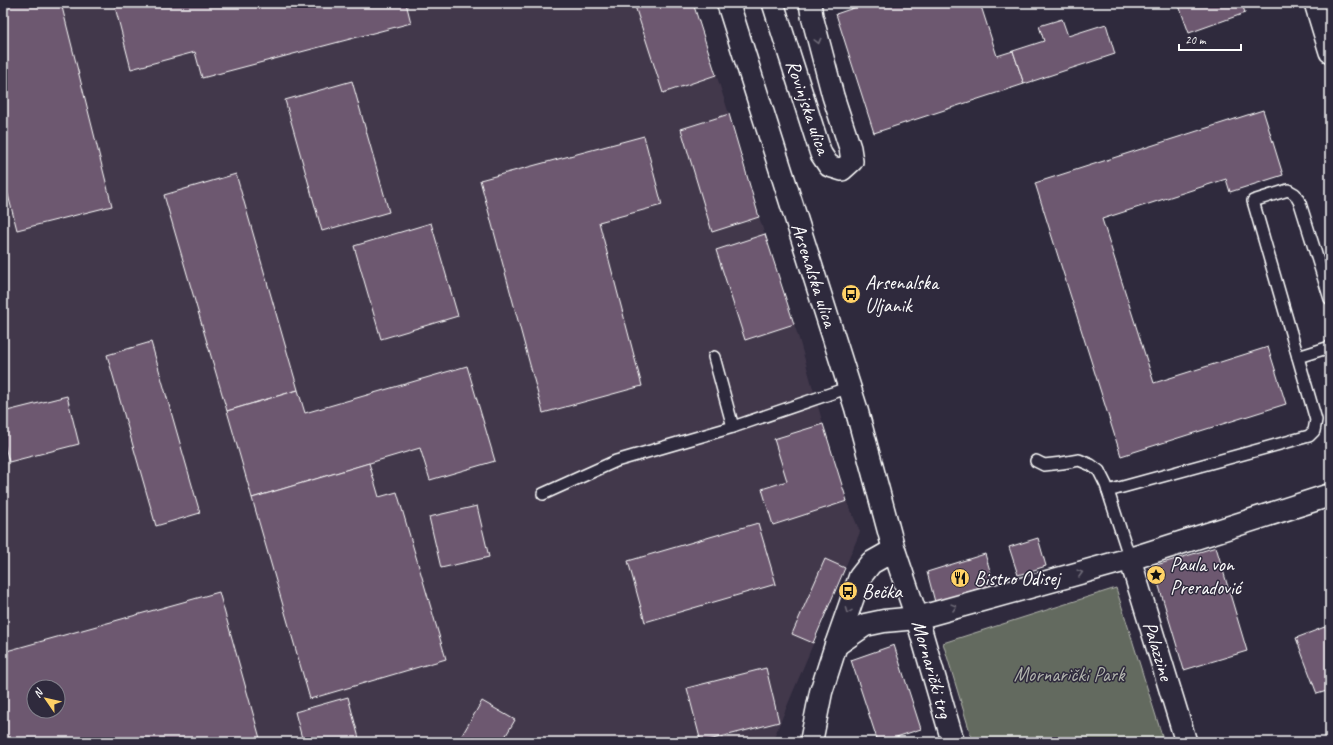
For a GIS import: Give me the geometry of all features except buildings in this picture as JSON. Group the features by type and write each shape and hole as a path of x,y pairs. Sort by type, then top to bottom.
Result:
{"main road":[{"name":"Arsenalska ulica","path":"728,3 850,387 894,550"},
{"path":"836,645 865,625 884,621 917,618 1130,559 1330,495"},
{"name":"Mornarički trg","path":"894,550 917,618 953,742"},
{"path":"811,742 822,692 836,645 860,577 871,563 894,550"},
{"path":"797,742 822,692"}],"street":[{"name":"Rovinjska ulica","path":"772,3 821,154 829,166 842,170 852,161 850,148 832,96 810,3"},
{"path":"1315,3 1330,52"},
{"name":"Palazzine","path":"1130,559 1186,742"}],"lane":[{"path":"1108,491 1310,436 1314,431 1316,420 1253,201 1288,190 1294,194 1300,204 1330,299"},
{"path":"1298,357 1330,348"},
{"path":"714,357 733,427"},
{"path":"543,494 616,461 733,427 850,387"},
{"path":"1036,461 1044,465 1079,460 1091,465 1099,471 1108,491 1130,559"}],"shaded area":[{"path":"3,3 693,3 729,114 759,217 799,339 847,501 860,532 772,742 3,742"}],"green space":[{"name":"Mornarički Park","path":"1116,588 1164,742 973,742 943,643"}],"place":[{"name":"Arsenalska Uljanik","path":"851,294"},
{"name":"Paula von Preradović","path":"1156,575"},
{"name":"Bistro Odisej","path":"960,578"},
{"name":"Bečka","path":"848,591"}]}
